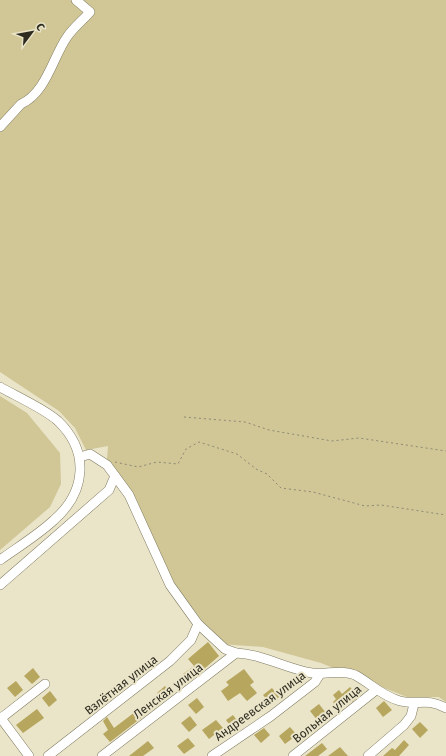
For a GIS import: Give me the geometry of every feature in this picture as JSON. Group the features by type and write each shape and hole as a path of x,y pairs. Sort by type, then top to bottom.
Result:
{"street":[{"path":"0,127 21,104 25,102 43,84 67,37 90,12 76,0"},
{"path":"0,387 57,420 72,437 80,457 81,471 77,487 71,500 55,519 0,560"},
{"path":"80,457 90,454 107,465 129,495 170,585 198,624 225,649 304,672 320,674 335,672 354,674 376,690 398,700 414,704 422,701 434,702 446,708"},
{"path":"0,585 109,490 115,476"},
{"name":"Взлётная улица","path":"48,756 170,661 191,640 198,624"},
{"name":"Ленская улица","path":"102,756 236,653"},
{"name":"Андреевская улица","path":"212,756 284,706 315,682 320,674"},
{"path":"29,756 0,718 45,684"},
{"name":"Вольная улица","path":"293,756 376,690"},
{"path":"368,756 404,725 411,716 414,704"}],"path":[{"path":"184,417 245,422 269,430 332,441 359,438 446,451"},
{"path":"115,462 138,467 157,462 178,464 186,449 199,442 237,454 256,470 267,474 281,488 313,492 365,506 381,505 446,515"}],"shaded area":[{"path":"0,0 446,0 446,702 439,697 407,697 321,663 263,647 220,644 165,572 136,498 117,478 107,459 108,446 86,450 75,428 59,411 0,372"},
{"path":"0,396 27,413 60,453 61,484 50,507 0,550"}],"building":[{"path":"208,642 219,656 189,682 183,674 194,666 188,659"},
{"path":"33,668 40,677 32,684 24,676"},
{"path":"244,669 254,682 250,685 257,693 247,701 240,693 228,701 221,691 229,685 226,682"},
{"path":"16,681 23,690 15,697 7,688"},
{"path":"165,686 172,694 164,701 157,693"},
{"path":"350,687 358,696 352,702 347,696 335,705 333,702 336,699 333,695 339,690 342,694"},
{"path":"272,688 279,697 271,704 263,695"},
{"path":"50,691 57,700 49,707 42,698"},
{"path":"197,698 204,707 196,714 188,705"},
{"path":"384,701 392,710 383,717 376,708"},
{"path":"148,702 153,707 110,742 103,734 108,730 103,721 107,717 114,728"},
{"path":"319,704 326,713 317,720 310,711"},
{"path":"37,709 44,718 23,733 16,725"},
{"path":"233,715 241,726 234,731 226,720"},
{"path":"190,716 197,725 189,732 181,723"},
{"path":"216,720 223,728 209,739 202,730"},
{"path":"420,722 428,730 420,738 412,729"},
{"path":"290,727 297,735 285,744 279,736"},
{"path":"264,728 270,735 261,743 254,735"},
{"path":"188,738 195,746 184,754 177,746"},
{"path":"404,740 409,745 399,756 383,756 392,748 395,750"},
{"path":"148,741 154,748 143,756 129,756"},
{"path":"322,743 327,749 318,756 305,756"},
{"path":"340,747 348,756 328,756"}]}
